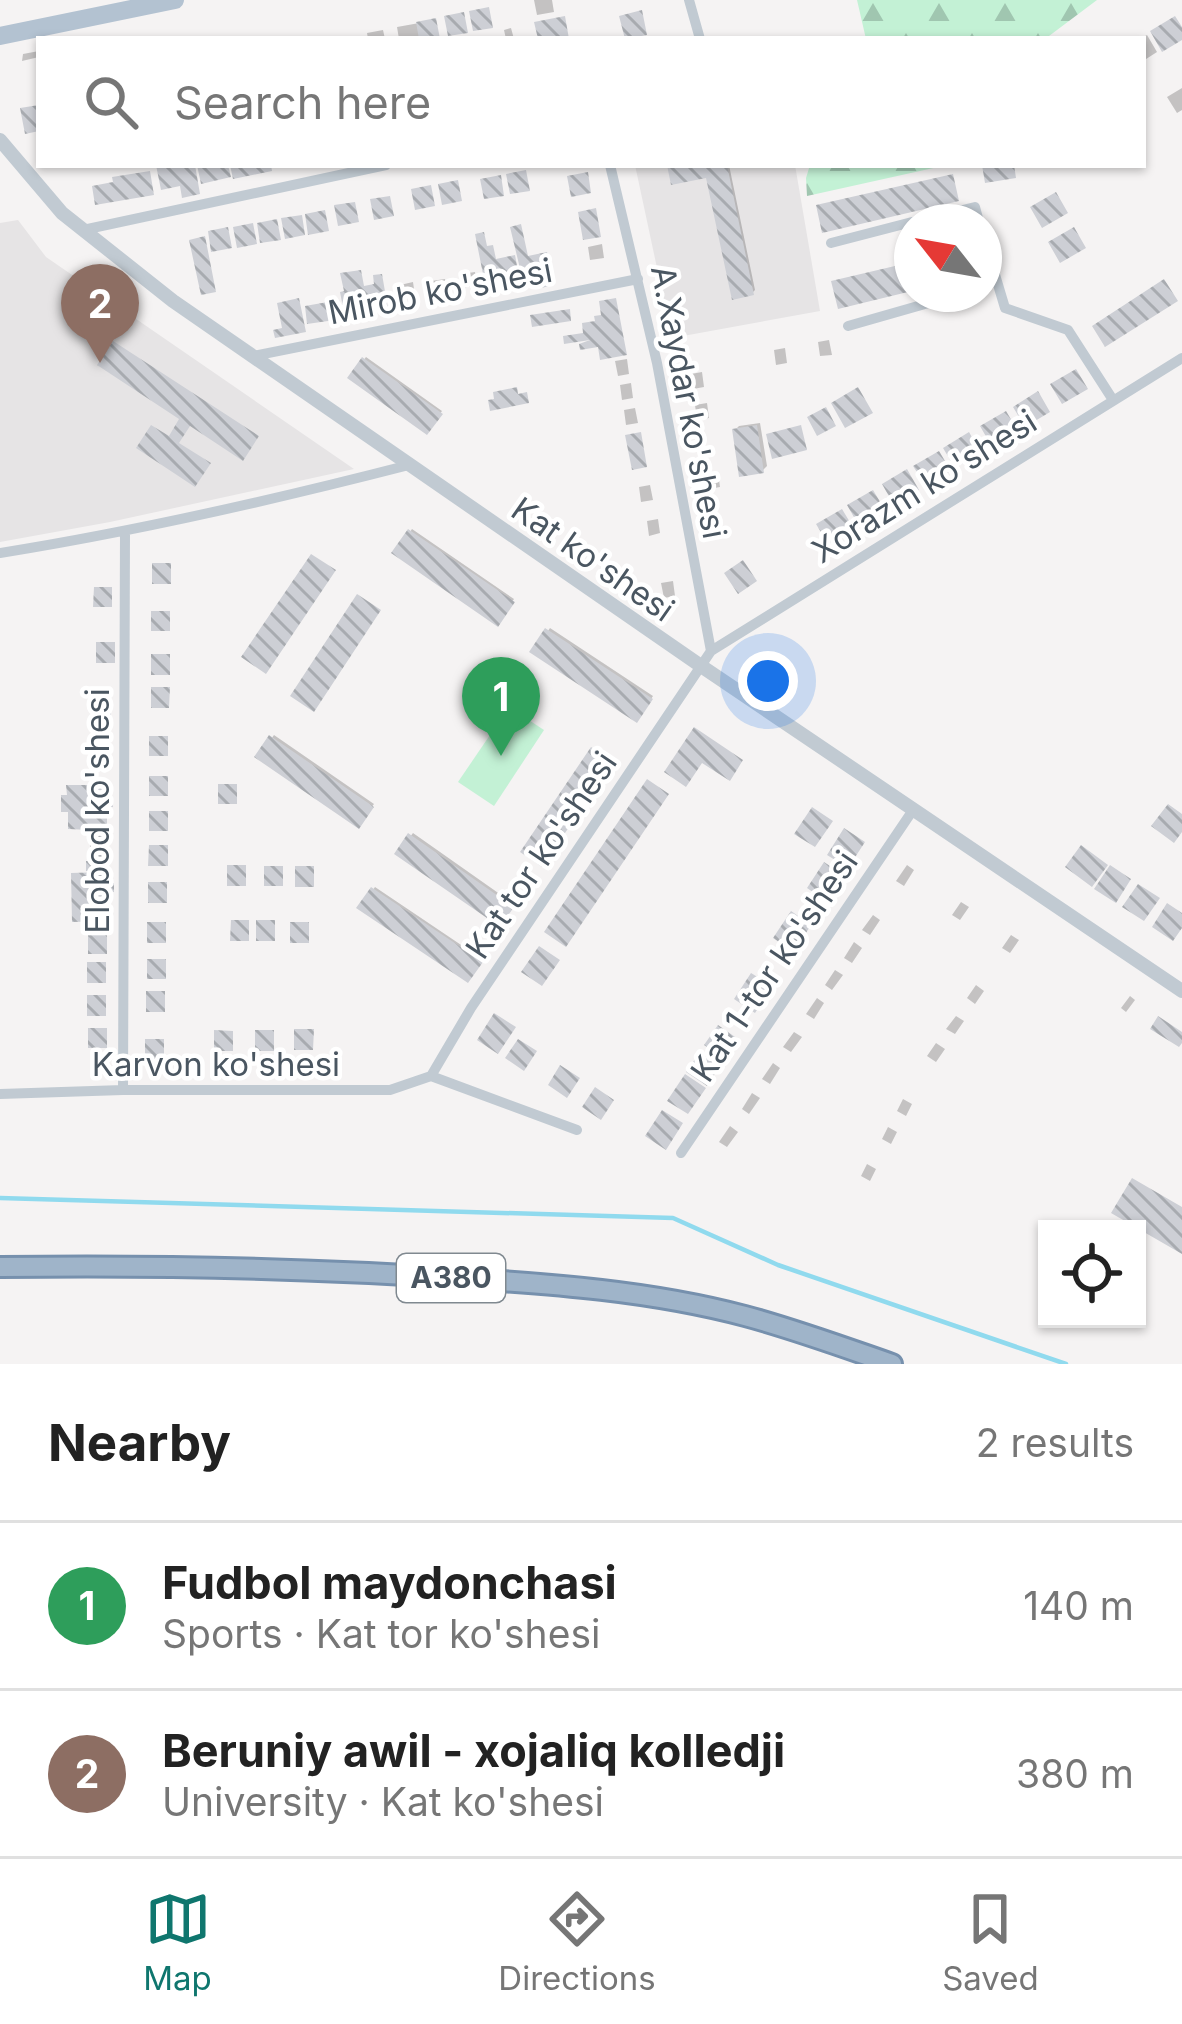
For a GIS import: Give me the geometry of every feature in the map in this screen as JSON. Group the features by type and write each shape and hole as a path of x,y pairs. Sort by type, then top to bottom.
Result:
{"highway":[{"name":"A380","path":"0,1267 285,1268 603,1291 744,1316 892,1364"}],"main road":[{"path":"0,36 175,0"}],"street":[{"path":"689,0 699,36"},
{"name":"Kat ko'shesi","path":"0,140 62,213 173,301 1182,991"},
{"path":"83,230 372,168"},
{"name":"A.Xaydar ko'shesi","path":"611,168 656,364 711,651"},
{"path":"831,243 894,227"},
{"name":"Mirob ko'shesi","path":"254,356 638,279"},
{"path":"1002,297 1005,308 1068,330 1113,400"},
{"path":"848,326 897,312"},
{"name":"Xorazm ko'shesi","path":"701,666 711,651 1182,358"},
{"path":"0,553 125,533 409,465"},
{"name":"Elobod ko'shesi","path":"124,1090 125,533"},
{"name":"Kat tor ko'shesi","path":"431,1076 471,1008 701,666"},
{"name":"Kat 1-tor ko'shesi","path":"681,1153 913,810"},
{"path":"431,1076 578,1130"},
{"name":"Karvon ko'shesi","path":"0,1094 390,1090 431,1076"}],"shaded area":[{"path":"636,168 796,168 820,311 672,338"},
{"path":"18,220 46,257 354,469 0,542 0,223"}],"green space":[{"path":"857,0 1097,0 1049,36 865,36"},
{"path":"809,168 933,168 807,196"},
{"path":"509,707 544,730 494,806 458,782"}],"building":[{"path":"489,7 493,28 473,31 469,11"},
{"path":"642,10 647,35 624,36 619,16"},
{"path":"464,12 468,33 448,36 444,16"},
{"path":"565,16 568,36 537,36 534,22"},
{"path":"1175,16 1182,27 1182,40 1162,52 1150,31"},
{"path":"436,18 439,36 418,36 416,22"},
{"path":"36,105 36,132 25,134 20,108"},
{"path":"157,168 196,168 200,194 182,198 180,186 161,190"},
{"path":"198,168 229,168 231,177 201,184"},
{"path":"231,168 272,168 272,171 233,179"},
{"path":"668,168 728,168 754,295 732,300 706,178 671,185"},
{"path":"982,168 1014,168 1016,178 985,183"},
{"path":"526,170 530,191 510,194 506,174"},
{"path":"150,171 154,195 95,205 92,186 113,182 112,177"},
{"path":"588,172 591,193 571,197 567,176"},
{"path":"953,174 959,201 894,204 894,216 822,233 816,205"},
{"path":"501,175 504,196 484,199 480,179"},
{"path":"458,180 462,201 442,205 438,184"},
{"path":"431,185 435,206 415,210 411,189"},
{"path":"1056,192 1068,213 1042,228 1030,207"},
{"path":"390,196 394,216 374,220 370,199"},
{"path":"355,202 359,222 338,226 334,205"},
{"path":"596,208 601,237 583,240 578,212"},
{"path":"325,210 329,231 308,235 305,214"},
{"path":"302,215 305,235 285,239 281,218"},
{"path":"277,219 281,240 260,243 257,223"},
{"path":"253,223 257,244 237,248 233,227"},
{"path":"521,224 528,256 547,252 555,284 542,288 540,277 523,281 510,227"},
{"path":"228,227 232,248 211,252 208,231"},
{"path":"1074,227 1086,248 1060,263 1048,242"},
{"path":"484,232 496,259 515,255 520,282 486,289 475,234"},
{"path":"205,236 216,292 201,295 189,240"},
{"path":"894,266 894,295 838,309 831,281"},
{"path":"361,270 364,286 374,284 373,275 382,274 388,309 358,314 359,321 346,323 340,273"},
{"path":"1164,279 1178,301 1105,347 1092,326"},
{"path":"299,298 306,332 275,338 273,330 282,328 277,303"},
{"path":"616,298 627,355 600,360 598,347 580,350 579,344 590,340 564,344 563,336 583,333 582,323 601,315 599,301"},
{"path":"339,300 342,319 307,324 305,306"},
{"path":"570,309 571,321 532,327 530,315"},
{"path":"113,341 259,436 243,461 190,426 179,443 211,463 195,487 136,448 151,425 169,436 179,419 97,365"},
{"path":"362,357 443,414 427,435 347,378"},
{"path":"1076,369 1088,389 1062,404 1050,384"},
{"path":"517,387 518,394 527,392 529,403 490,411 488,400 494,399 493,392"},
{"path":"858,387 873,413 845,428 831,403"},
{"path":"1038,391 1050,412 1025,427 1013,407"},
{"path":"826,407 836,426 817,436 807,417"},
{"path":"1006,411 1018,431 992,447 980,426"},
{"path":"757,425 764,473 739,477 732,429"},
{"path":"801,425 807,450 772,459 766,434"},
{"path":"641,432 647,467 632,470 625,435"},
{"path":"969,432 981,453 955,468 943,448"},
{"path":"939,451 951,471 926,486 913,466"},
{"path":"907,469 919,490 894,505 882,484"},
{"path":"873,490 885,510 859,526 847,505"},
{"path":"842,509 854,529 828,544 816,524"},
{"path":"408,529 515,602 498,627 391,553"},
{"path":"311,554 336,570 266,674 241,657"},
{"path":"743,560 757,581 738,594 724,573"},
{"path":"152,563 171,563 171,584 152,584"},
{"path":"94,587 112,587 112,607 93,607"},
{"path":"357,594 381,610 314,712 290,696"},
{"path":"151,611 170,611 170,631 151,631"},
{"path":"545,628 653,699 637,723 529,652"},
{"path":"96,642 115,642 115,663 96,663"},
{"path":"151,654 170,654 170,675 151,675"},
{"path":"151,687 170,687 169,708 151,708"},
{"path":"92,697 111,697 111,718 92,717"},
{"path":"694,727 743,760 730,781 702,763 686,787 664,772"},
{"path":"269,735 374,807 359,829 254,757"},
{"path":"149,736 168,736 168,756 149,756"},
{"path":"591,747 613,762 542,867 520,852"},
{"path":"149,776 168,776 168,796 149,796"},
{"path":"647,779 669,794 566,947 544,932"},
{"path":"218,784 237,784 237,804 218,804"},
{"path":"66,785 109,785 113,807 107,807 107,871 86,871 90,830 68,829 68,812 61,812"},
{"path":"1168,804 1182,814 1182,832 1174,843 1151,826"},
{"path":"812,807 833,821 815,847 794,834"},
{"path":"149,811 168,811 168,831 149,831"},
{"path":"844,828 865,842 848,868 827,855"},
{"path":"408,833 514,907 500,927 394,854"},
{"path":"149,845 168,845 168,866 148,866"},
{"path":"1081,845 1108,865 1092,887 1065,867"},
{"path":"824,862 845,876 827,902 807,888"},
{"path":"227,865 246,865 246,886 227,886"},
{"path":"1110,865 1131,879 1116,903 1094,889"},
{"path":"264,866 283,866 283,886 264,886"},
{"path":"295,866 314,866 314,887 295,887"},
{"path":"107,872 107,883 114,883 114,892 106,892 107,921 72,922 71,873"},
{"path":"148,882 167,882 167,903 148,903"},
{"path":"1138,884 1160,898 1144,921 1122,907"},
{"path":"371,887 483,962 468,983 356,908"},
{"path":"1167,903 1182,913 1182,928 1173,941 1152,927"},
{"path":"791,911 811,925 794,952 773,938"},
{"path":"231,920 249,920 249,941 230,941"},
{"path":"256,920 275,920 275,941 256,941"},
{"path":"147,922 166,922 166,943 147,943"},
{"path":"290,922 309,922 309,943 290,943"},
{"path":"88,933 107,933 107,954 88,954"},
{"path":"539,946 560,960 542,986 521,972"},
{"path":"147,959 166,959 166,979 147,979"},
{"path":"87,962 106,962 106,983 87,983"},
{"path":"751,973 772,986 755,1013 734,999"},
{"path":"146,991 165,991 165,1012 146,1012"},
{"path":"87,995 106,995 106,1016 87,1016"},
{"path":"494,1013 516,1027 498,1054 477,1040"},
{"path":"1158,1016 1182,1032 1179,1047 1150,1029"},
{"path":"718,1025 738,1039 725,1059 704,1045"},
{"path":"88,1028 107,1028 107,1048 88,1048"},
{"path":"294,1029 314,1029 313,1050 294,1050"},
{"path":"214,1030 233,1031 233,1051 214,1051"},
{"path":"255,1030 274,1030 274,1051 255,1051"},
{"path":"145,1039 164,1039 164,1059 145,1059"},
{"path":"518,1039 537,1051 524,1071 505,1058"},
{"path":"700,1052 720,1066 707,1086 686,1072"},
{"path":"560,1065 580,1078 567,1098 548,1085"},
{"path":"685,1074 706,1088 688,1114 667,1101"},
{"path":"595,1087 614,1100 601,1120 582,1107"},
{"path":"662,1110 683,1123 666,1150 645,1136"},
{"path":"1132,1178 1182,1207 1182,1254 1146,1233 1146,1220 1123,1220 1111,1213"}],"waterway":[{"path":"0,1198 673,1218 778,1265 1066,1364"}],"place":[{"name":"Beruniy awil - xojaliq kolledji","path":"100,363"},
{"name":"Fudbol maydonchasi","path":"501,756"}]}
